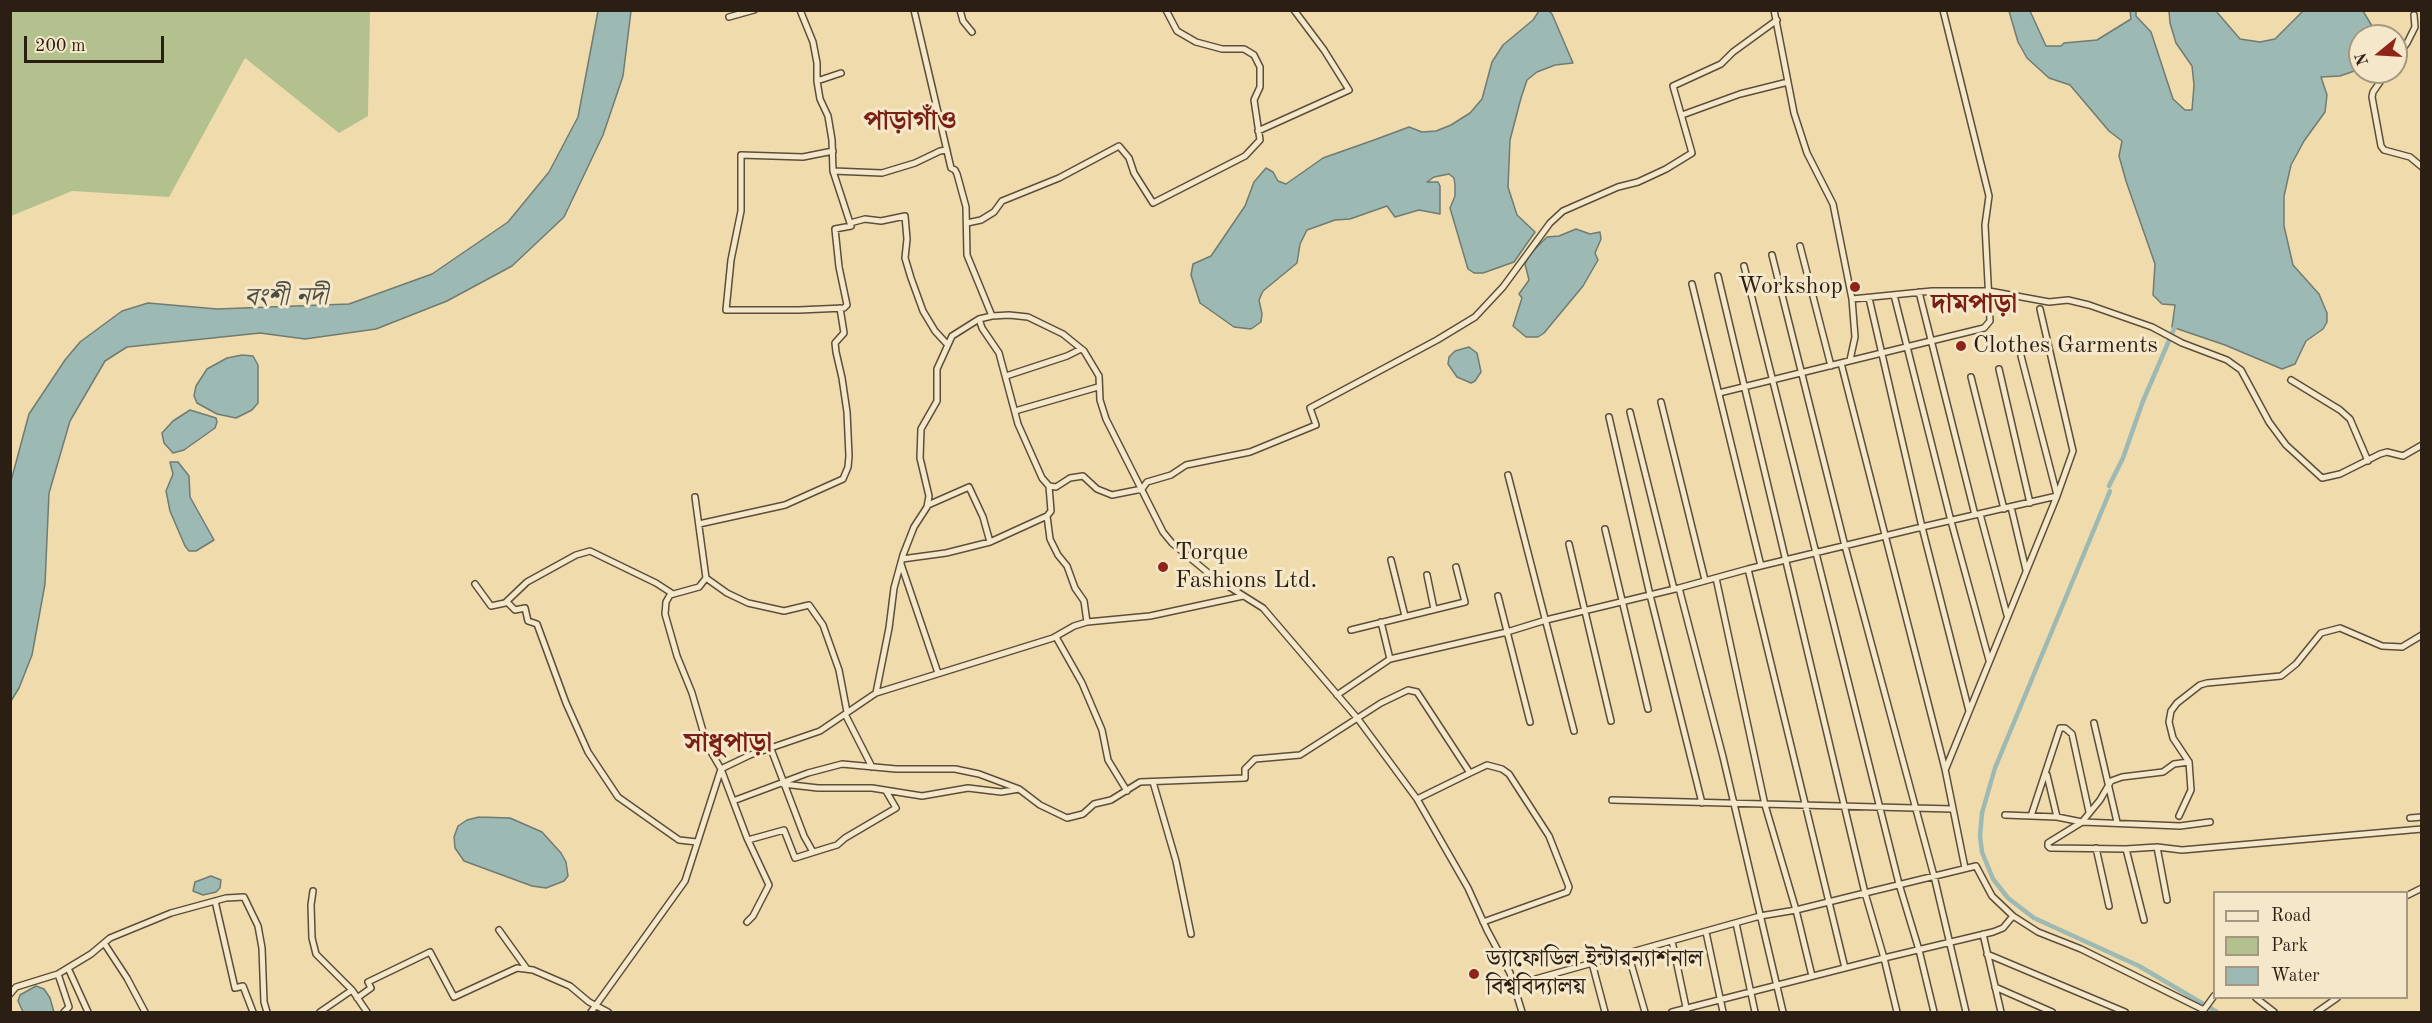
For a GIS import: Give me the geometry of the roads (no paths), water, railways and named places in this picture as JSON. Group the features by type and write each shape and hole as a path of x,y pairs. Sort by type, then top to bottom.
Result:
{"street":[{"path":"729,17 754,10"},
{"path":"800,10 813,42 820,99 828,116 833,151 832,171 851,226 835,229 839,267 847,304 844,308 726,310 730,260 738,235 741,211 741,155 803,157 833,151"},
{"path":"914,10 951,168 955,170 964,197 967,255 992,316"},
{"path":"960,10 963,21 972,32"},
{"path":"967,223 981,220 994,212 1002,201 1059,178 1119,146 1129,158 1134,172 1153,203 1245,156 1260,140 1254,100 1260,87 1260,67 1254,55 1244,49 1222,49 1196,42 1177,31 1166,10"},
{"path":"1258,131 1349,90 1324,50 1294,10"},
{"path":"1774,10 1794,113 1807,153 1833,204 1852,299 1855,337 1850,360"},
{"path":"1719,393 1984,328 1990,321 1985,225 1989,196 1943,10"},
{"path":"2408,42 2415,27 2414,15"},
{"path":"1049,486 1056,487 1076,476 1087,479 1097,489 1112,495 1142,489 1147,482 1171,475 1186,465 1250,452 1316,425 1310,408 1437,340 1475,316 1503,288 1550,223 1563,211 1618,187 1638,183 1692,153 1673,86 1721,64 1733,52 1777,20"},
{"path":"817,81 841,73"},
{"path":"1682,115 1740,94 1788,82"},
{"path":"2378,84 2372,97 2381,146 2384,150 2410,157 2421,167"},
{"path":"832,171 882,173 915,164 940,151 948,150"},
{"path":"850,223 865,219 881,220 905,216 907,239 905,258 911,279 923,311 935,331 947,344"},
{"path":"1800,246 1831,366"},
{"path":"1772,255 1845,546 1934,876 1966,1012"},
{"path":"1744,266 1899,884 1919,950 1934,1012"},
{"path":"1718,276 1844,807 1897,1012"},
{"path":"1692,284 1761,566"},
{"path":"1852,299 1919,292 1989,291 2049,302 2068,300 2089,304 2152,327 2182,343 2227,360 2241,370 2262,412 2286,446 2322,478 2340,474 2387,452 2403,456 2421,445"},
{"path":"1919,292 1978,515 2008,617"},
{"path":"1894,295 1951,521 1990,661"},
{"path":"1869,298 1922,527 1969,712"},
{"path":"699,525 785,505 843,478 848,467 849,456 842,378 835,343 844,333 840,308"},
{"path":"1945,769 2027,572 2073,451 2040,309"},
{"path":"876,693 889,628 894,588 901,561 914,526 928,505 929,496 920,458 921,429 937,401 937,369 947,344 952,336 979,319 1009,315 1028,317 1063,334 1081,349 1096,369 1106,419 1159,525 1172,543 1212,576 1263,608 1358,719 1417,799 1468,888 1510,973 1522,1012"},
{"path":"901,561 990,542 1047,516 1051,511 1049,486 1042,478 1022,434 999,353 988,339 979,319"},
{"path":"1006,376 1067,356 1081,349"},
{"path":"2021,356 2057,496"},
{"path":"1841,363 1945,769 1965,868"},
{"path":"1999,369 2030,503"},
{"path":"1971,377 2004,508"},
{"path":"2291,380 2340,410 2350,419 2368,460"},
{"path":"1016,411 1098,387"},
{"path":"1661,402 1705,580"},
{"path":"1630,412 1734,804 1783,1012"},
{"path":"1609,417 1650,595 1702,803"},
{"path":"1509,475 1574,730"},
{"path":"928,505 969,487 983,517 990,542"},
{"path":"1337,695 1390,659 1507,632 1546,620 1784,560 2057,496"},
{"path":"696,497 706,578 699,587 673,594 666,602 665,614 707,745 721,769 748,840 769,885 753,916 747,922"},
{"path":"2011,507 2027,572"},
{"path":"1047,516 1050,539 1067,566 1074,588 1084,601 1087,622"},
{"path":"1605,529 1648,709"},
{"path":"1569,543 1611,721"},
{"path":"475,584 491,606 507,602 527,582 576,555 590,551 656,583 673,594"},
{"path":"1391,560 1405,616"},
{"path":"901,561 938,673"},
{"path":"1351,630 1465,602 1456,567"},
{"path":"1748,569 1845,968"},
{"path":"1427,575 1434,609"},
{"path":"706,578 727,593 748,603 784,611 809,605 823,625 839,670 846,713 872,767"},
{"path":"1716,578 1765,805 1796,910 1812,976"},
{"path":"591,1012 685,881 721,769 750,755 820,731 876,693 1056,636 1087,622 1150,615 1244,596"},
{"path":"1498,596 1530,722"},
{"path":"507,602 514,610 525,608 528,621 537,624 566,703 588,752 618,797 679,840 697,842"},
{"path":"1381,622 1390,659"},
{"path":"2179,816 2191,790 2189,762 2173,738 2169,722 2171,711 2177,703 2200,685 2281,675 2296,664 2321,633 2329,630 2347,629 2374,642 2402,647 2421,636"},
{"path":"1056,636 1082,683 1102,730 1108,760 1126,791"},
{"path":"733,801 808,773 842,764 897,769 955,769 979,774 1019,789 1040,805 1067,818 1083,814 1094,804 1112,800 1140,782 1245,778 1245,769 1255,759 1300,755 1402,690 1417,692 1470,773"},
{"path":"2094,723 2117,822"},
{"path":"2031,816 2047,775 2060,729 2065,728 2072,734 2089,812"},
{"path":"771,748 783,784 813,852"},
{"path":"2189,762 2174,764 2163,772 2122,777 2111,781 2100,801 2082,822 2048,843 2048,846 2050,848 2126,849 2157,847 2182,850 2421,829"},
{"path":"1417,799 1487,765 1502,769 1509,774 1550,836 1569,887 1567,892 1483,922"},
{"path":"2047,775 2057,817"},
{"path":"1153,782 1176,861 1191,934"},
{"path":"783,784 818,788 860,787 922,796 968,788 1001,792 1019,789"},
{"path":"748,840 784,830 795,858 837,845 896,808 886,790"},
{"path":"1612,800 1880,809 1952,809"},
{"path":"2005,815 2057,817 2082,822 2180,826 2210,822"},
{"path":"2410,818 2421,817"},
{"path":"2157,847 2167,900"},
{"path":"2096,848 2109,906"},
{"path":"2126,849 2144,920"},
{"path":"1514,985 1760,916 1796,910 1976,866 1992,896 2013,916 2038,932 2081,949 2203,1011 2213,997"},
{"path":"313,891 312,938 316,954 352,990 367,1012"},
{"path":"10,994 16,987 58,974 110,938 171,913 215,901 244,897 258,926 262,948 264,1002 267,1012"},
{"path":"215,901 236,988 243,986 253,1012"},
{"path":"1672,1012 1687,1011 1750,992 1983,934 2003,928 2013,916"},
{"path":"1736,923 1755,1012"},
{"path":"499,930 527,969"},
{"path":"1706,932 1723,1012"},
{"path":"1983,934 2001,1012"},
{"path":"1672,941 1687,1011"},
{"path":"104,943 127,978 145,1012"},
{"path":"357,998 371,988 368,982 430,952 454,997 517,968 533,970 570,986 595,1006 608,1012"},
{"path":"1628,953 1645,1012"},
{"path":"1988,954 2125,1012"},
{"path":"1592,963 1605,1012"},
{"path":"68,968 88,1012"},
{"path":"58,974 69,1006 64,1012"},
{"path":"1995,987 2052,1012"},
{"path":"320,1012 352,990"},
{"path":"2257,999 2274,1012"},
{"path":"2317,1012 2336,999"}],"water":[{"path":"598,11 631,11 623,76 603,135 564,217 512,266 447,301 376,329 305,339 260,333 127,347 105,361 70,421 49,493 45,584 32,655 19,688 11,701 11,481 29,414 65,360 80,342 122,311 148,303 217,309 349,304 432,274 508,222 549,172 578,117"},
{"path":"1539,11 1549,11 1552,14 1573,63 1555,65 1537,72 1527,80 1521,98 1510,140 1508,187 1517,215 1535,232 1514,262 1483,273 1474,273 1468,269 1450,208 1455,196 1455,185 1454,178 1449,174 1434,177 1427,182 1438,182 1440,186 1440,214 1419,210 1395,217 1387,206 1350,219 1335,220 1307,230 1300,244 1297,263 1263,291 1259,300 1261,322 1251,329 1234,327 1200,303 1191,275 1193,264 1211,256 1245,206 1254,182 1266,168 1273,172 1278,181 1286,184 1323,158 1409,127 1422,132 1436,131 1451,125 1470,113 1482,99 1492,62 1503,45 1533,20"},
{"path":"2009,11 2030,11 2046,46 2061,46 2064,43 2097,40 2131,19 2130,11 2136,11 2136,16 2151,32 2173,99 2185,110 2192,110 2194,85 2192,66 2176,43 2169,11 2216,11 2240,39 2260,42 2275,39 2303,11 2363,11 2371,24 2348,24 2348,73 2321,77 2327,95 2325,112 2304,141 2291,165 2284,196 2284,226 2293,265 2319,294 2327,313 2327,322 2323,329 2306,341 2295,364 2282,369 2225,345 2172,327 2175,305 2162,304 2153,295 2155,264 2119,156 2122,141 2109,131 2070,85 2049,78 2027,58 2018,42"},
{"path":"1576,229 1590,234 1600,232 1601,239 1595,253 1598,260 1583,286 1544,333 1538,337 1526,337 1513,326 1522,298 1519,294 1529,280 1525,264 1530,254 1547,237 1559,236"},
{"path":"1469,347 1477,353 1481,372 1471,383 1457,377 1448,364 1449,357 1455,351"},
{"path":"242,355 253,356 258,365 258,403 252,410 236,418 217,414 197,403 194,396 196,386 207,369 227,358"},
{"path":"190,410 216,418 215,428 184,450 173,453 164,443 162,433 173,421"},
{"path":"170,462 178,462 189,476 190,497 214,540 196,551 189,551 185,546 170,511 166,491 173,474"},
{"path":"479,817 510,818 542,832 561,853 566,862 568,876 564,881 546,888 532,886 464,861 455,848 454,837 458,826 467,820"},
{"path":"211,876 221,880 220,888 216,892 203,895 193,891 195,882"},
{"path":"36,986 44,989 50,998 54,1012 23,1012 18,1001 20,995"}],"waterway":[{"path":"2109,486 2123,458 2143,401 2177,322"},
{"path":"2110,491 1995,768 1982,813 1980,836 1982,852 1993,879 2008,898 2034,918 2139,966 2217,1012"}],"place":[{"name":"Workshop","path":"1855,287"},
{"name":"Clothes Garments","path":"1961,346"},
{"name":"Torque Fashions Ltd.","path":"1163,567"},
{"name":"ড্যাফোডিল ইন্টারন্যাশনাল বিশ্ববিদ্যালয়","path":"1474,974"}],"district":[{"name":"পাড়াগাঁও","path":"910,122"},
{"name":"দামপাড়া","path":"1974,305"},
{"name":"সাধুপাড়া","path":"728,744"}],"water label":[{"name":"বংশী নদী","path":"286,298"}]}
